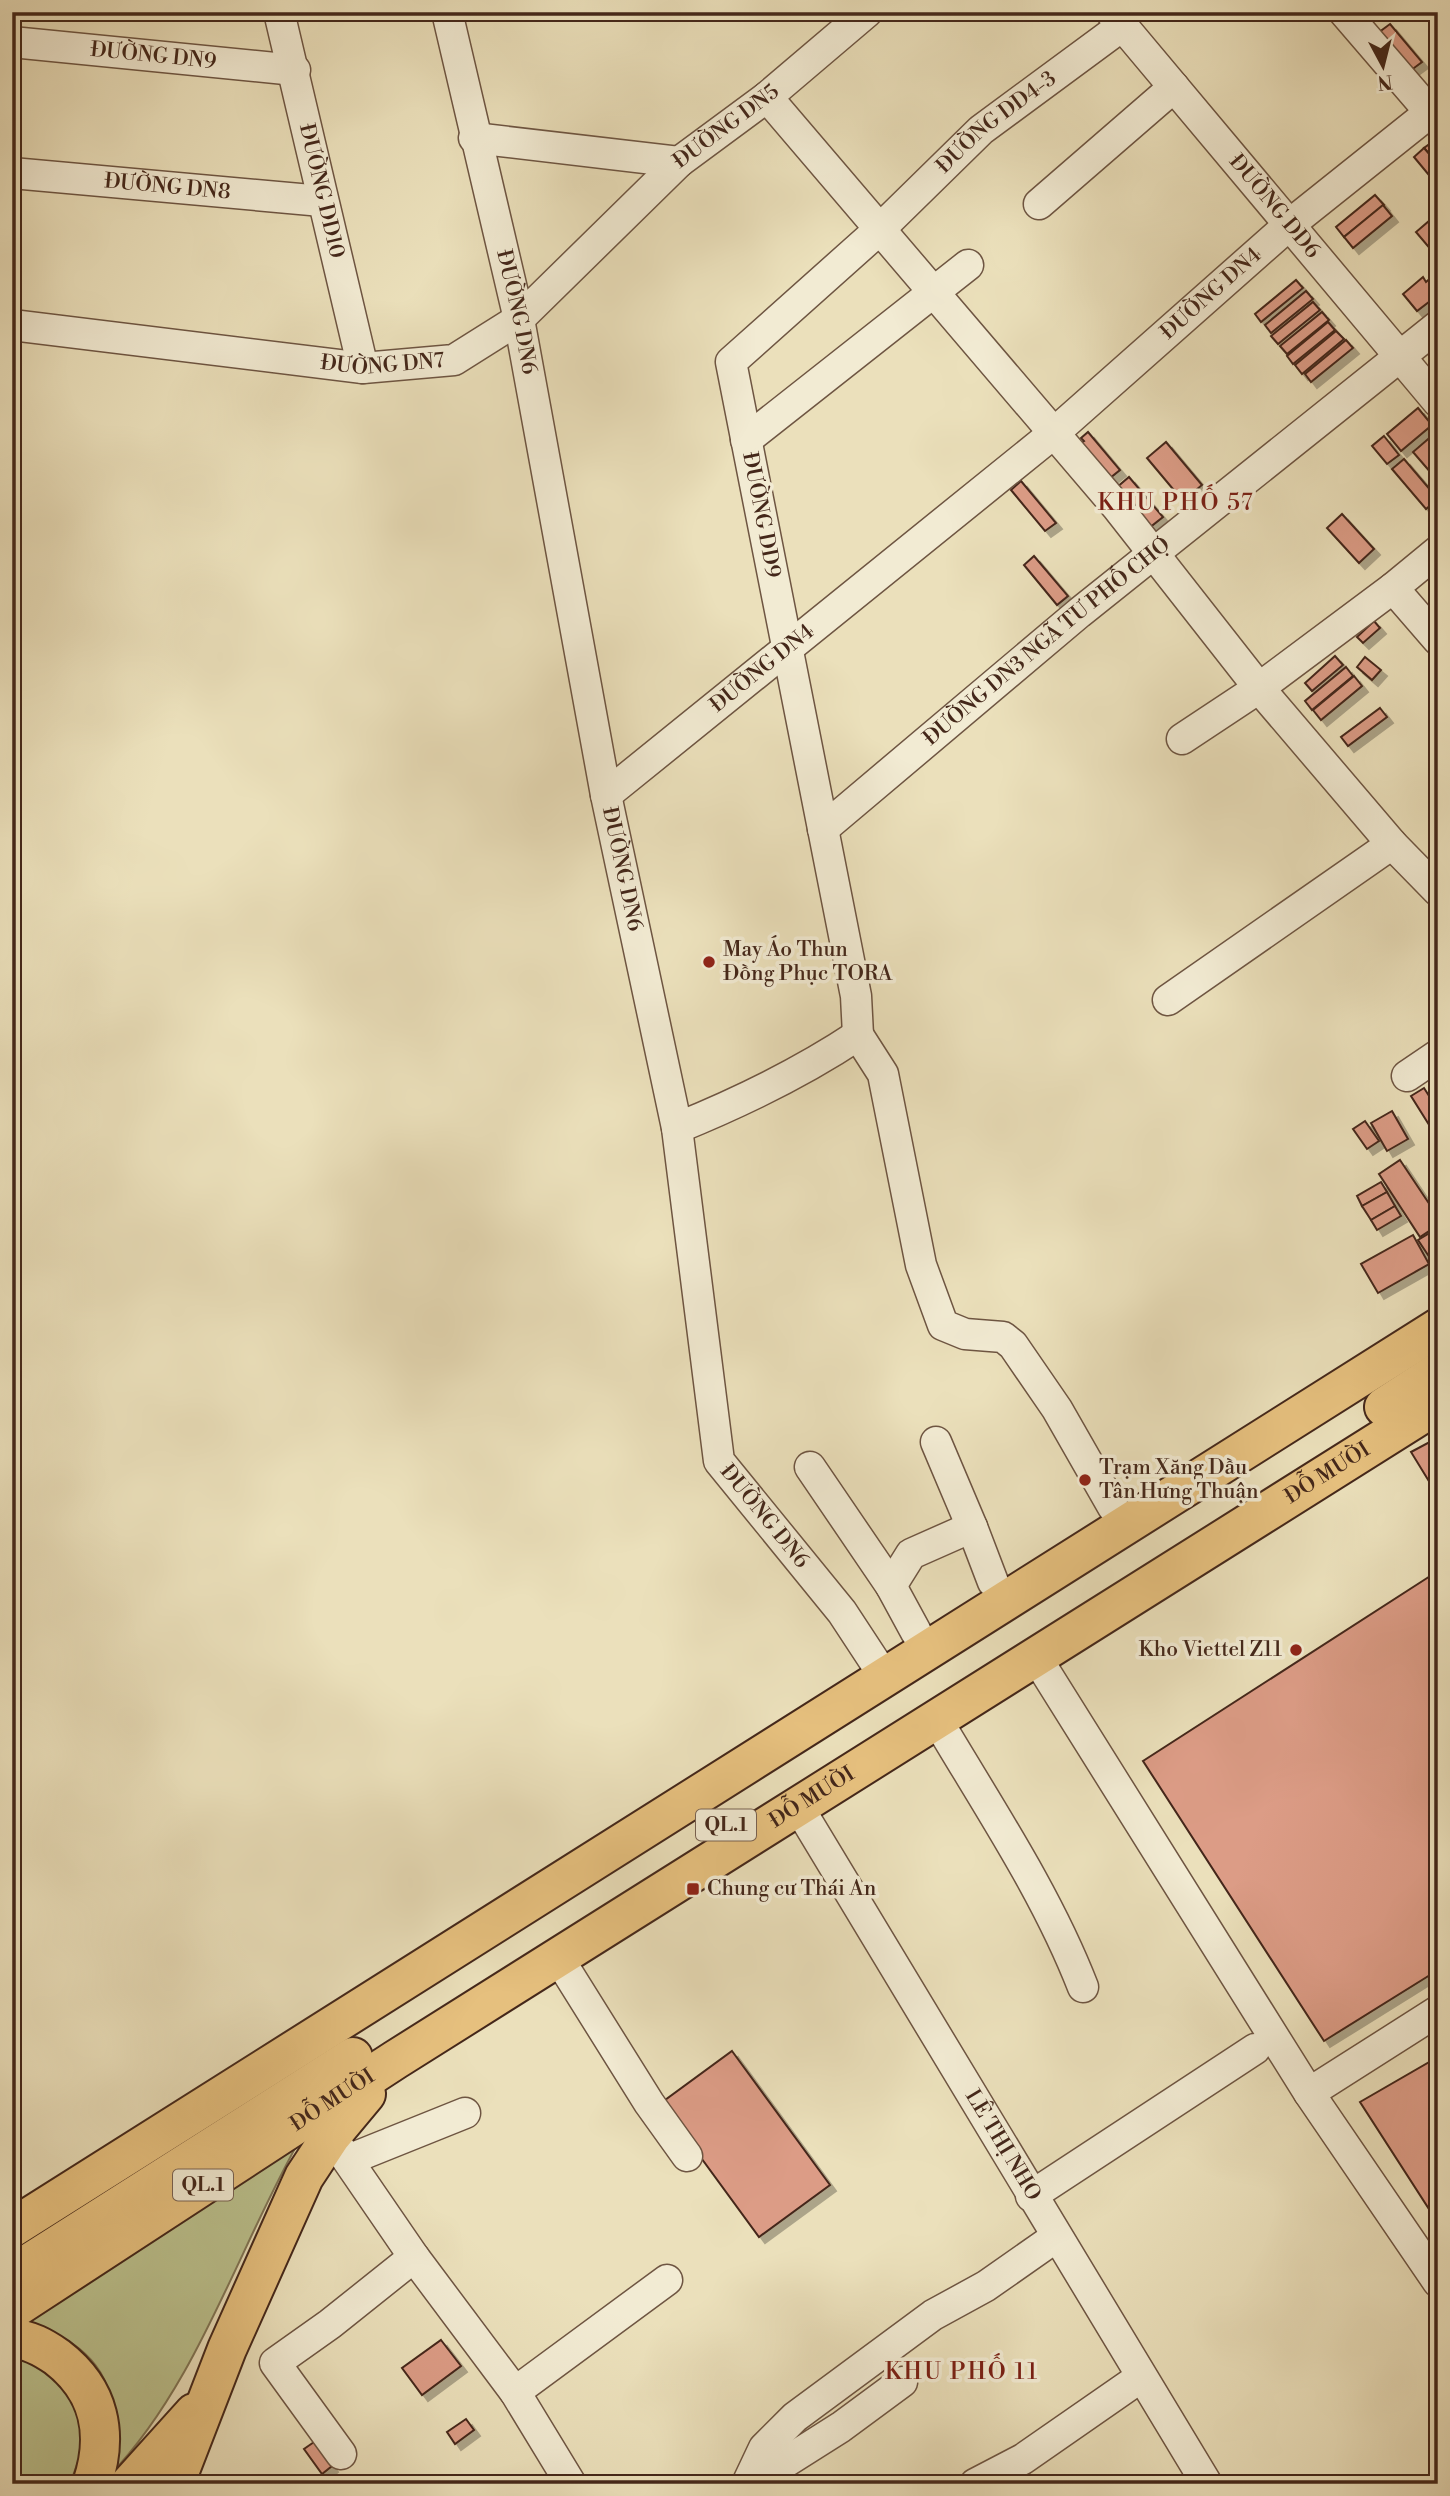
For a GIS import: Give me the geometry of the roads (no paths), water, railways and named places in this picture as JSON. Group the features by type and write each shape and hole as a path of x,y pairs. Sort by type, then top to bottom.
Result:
{"highway":[{"name":"QL.1","path":"12,2228 880,1669 916,1632 1438,1300"},
{"name":"QL.1","path":"12,2198 1438,1328"},
{"name":"ĐỖ MƯỜI","path":"12,2309 395,2060 559,1959 793,1797 1438,1372"},
{"name":"ĐỖ MƯỜI","path":"12,2274 313,2081 456,1994 793,1797 937,1720 1438,1404"},
{"path":"172,2484 299,2188 339,2148 395,2060 456,1994"},
{"path":"313,2081 395,2060"},
{"path":"12,2339 46,2349 68,2366 90,2389 102,2432 92,2484"},
{"path":"130,2484 209,2395"}],"street":[{"name":"ĐƯỜNG DD10","path":"279,12 295,70 322,201 363,368"},
{"name":"ĐƯỜNG DN6","path":"447,12 474,138 519,319 606,795 677,1128 719,1461 842,1612 880,1669"},
{"name":"ĐƯỜNG DN5","path":"474,138 680,162 767,97 867,12"},
{"path":"1344,12 1434,109"},
{"name":"ĐƯỜNG DD6","path":"1117,19 1438,402"},
{"name":"ĐƯỜNG DD4-3","path":"880,229 981,130 1117,19"},
{"name":"ĐƯỜNG DN9","path":"12,42 295,70"},
{"path":"1039,204 1174,87"},
{"path":"767,97 1155,554 1259,688 1392,844 1438,891"},
{"name":"ĐƯỜNG DN4","path":"606,795 1054,433 1289,225 1434,109"},
{"name":"ĐƯỜNG DN7","path":"12,325 363,368 454,360 519,319 680,162"},
{"name":"ĐƯỜNG DN8","path":"12,173 322,201"},
{"name":"ĐƯỜNG DD9","path":"858,1035 856,996 731,362 880,229"},
{"path":"746,440 968,265"},
{"name":"ĐƯỜNG DN3 NGÃ TƯ PHỐ CHỢ","path":"823,829 1079,613 1438,326"},
{"path":"1182,739 1259,688 1438,551"},
{"path":"1393,588 1438,640"},
{"path":"1168,1000 1392,844"},
{"path":"677,1128 736,1104 811,1066 858,1035 883,1074 921,1265 943,1325 965,1335 1003,1337 1013,1345 1057,1409 1113,1507"},
{"path":"1407,1076 1438,1055"},
{"path":"936,1442 993,1582"},
{"path":"810,1467 891,1586 916,1632"},
{"path":"891,1586 911,1554 972,1527"},
{"path":"1036,1657 1309,2094 1438,2282"},
{"path":"937,1720 1026,1865 1062,1934 1083,1987"},
{"name":"LÊ THỊ NHO","path":"793,1797 1207,2484"},
{"path":"559,1959 649,2103 687,2156"},
{"path":"1309,2094 1438,2011"},
{"path":"1031,2196 1255,2049"},
{"path":"466,2113 339,2148 414,2257 515,2392 571,2484"},
{"path":"749,2484 764,2448 795,2417 933,2315 986,2286 1056,2237"},
{"path":"341,2454 275,2363 330,2324 414,2257"},
{"path":"515,2392 667,2280"},
{"path":"975,2484 1018,2474 1141,2377"},
{"path":"749,2484 841,2427 902,2382"}],"place":[{"name":"May Áo Thun Đồng Phục TORA","path":"709,962"},
{"name":"Trạm Xăng Dầu Tân Hưng Thuận","path":"1085,1480"},
{"name":"Kho Viettel Z11","path":"1296,1650"},
{"name":"Chung cư Thái An","path":"693,1889"}],"district":[{"name":"KHU PHỐ 57","path":"1176,503"},
{"name":"KHU PHỐ 11","path":"962,2372"}]}
